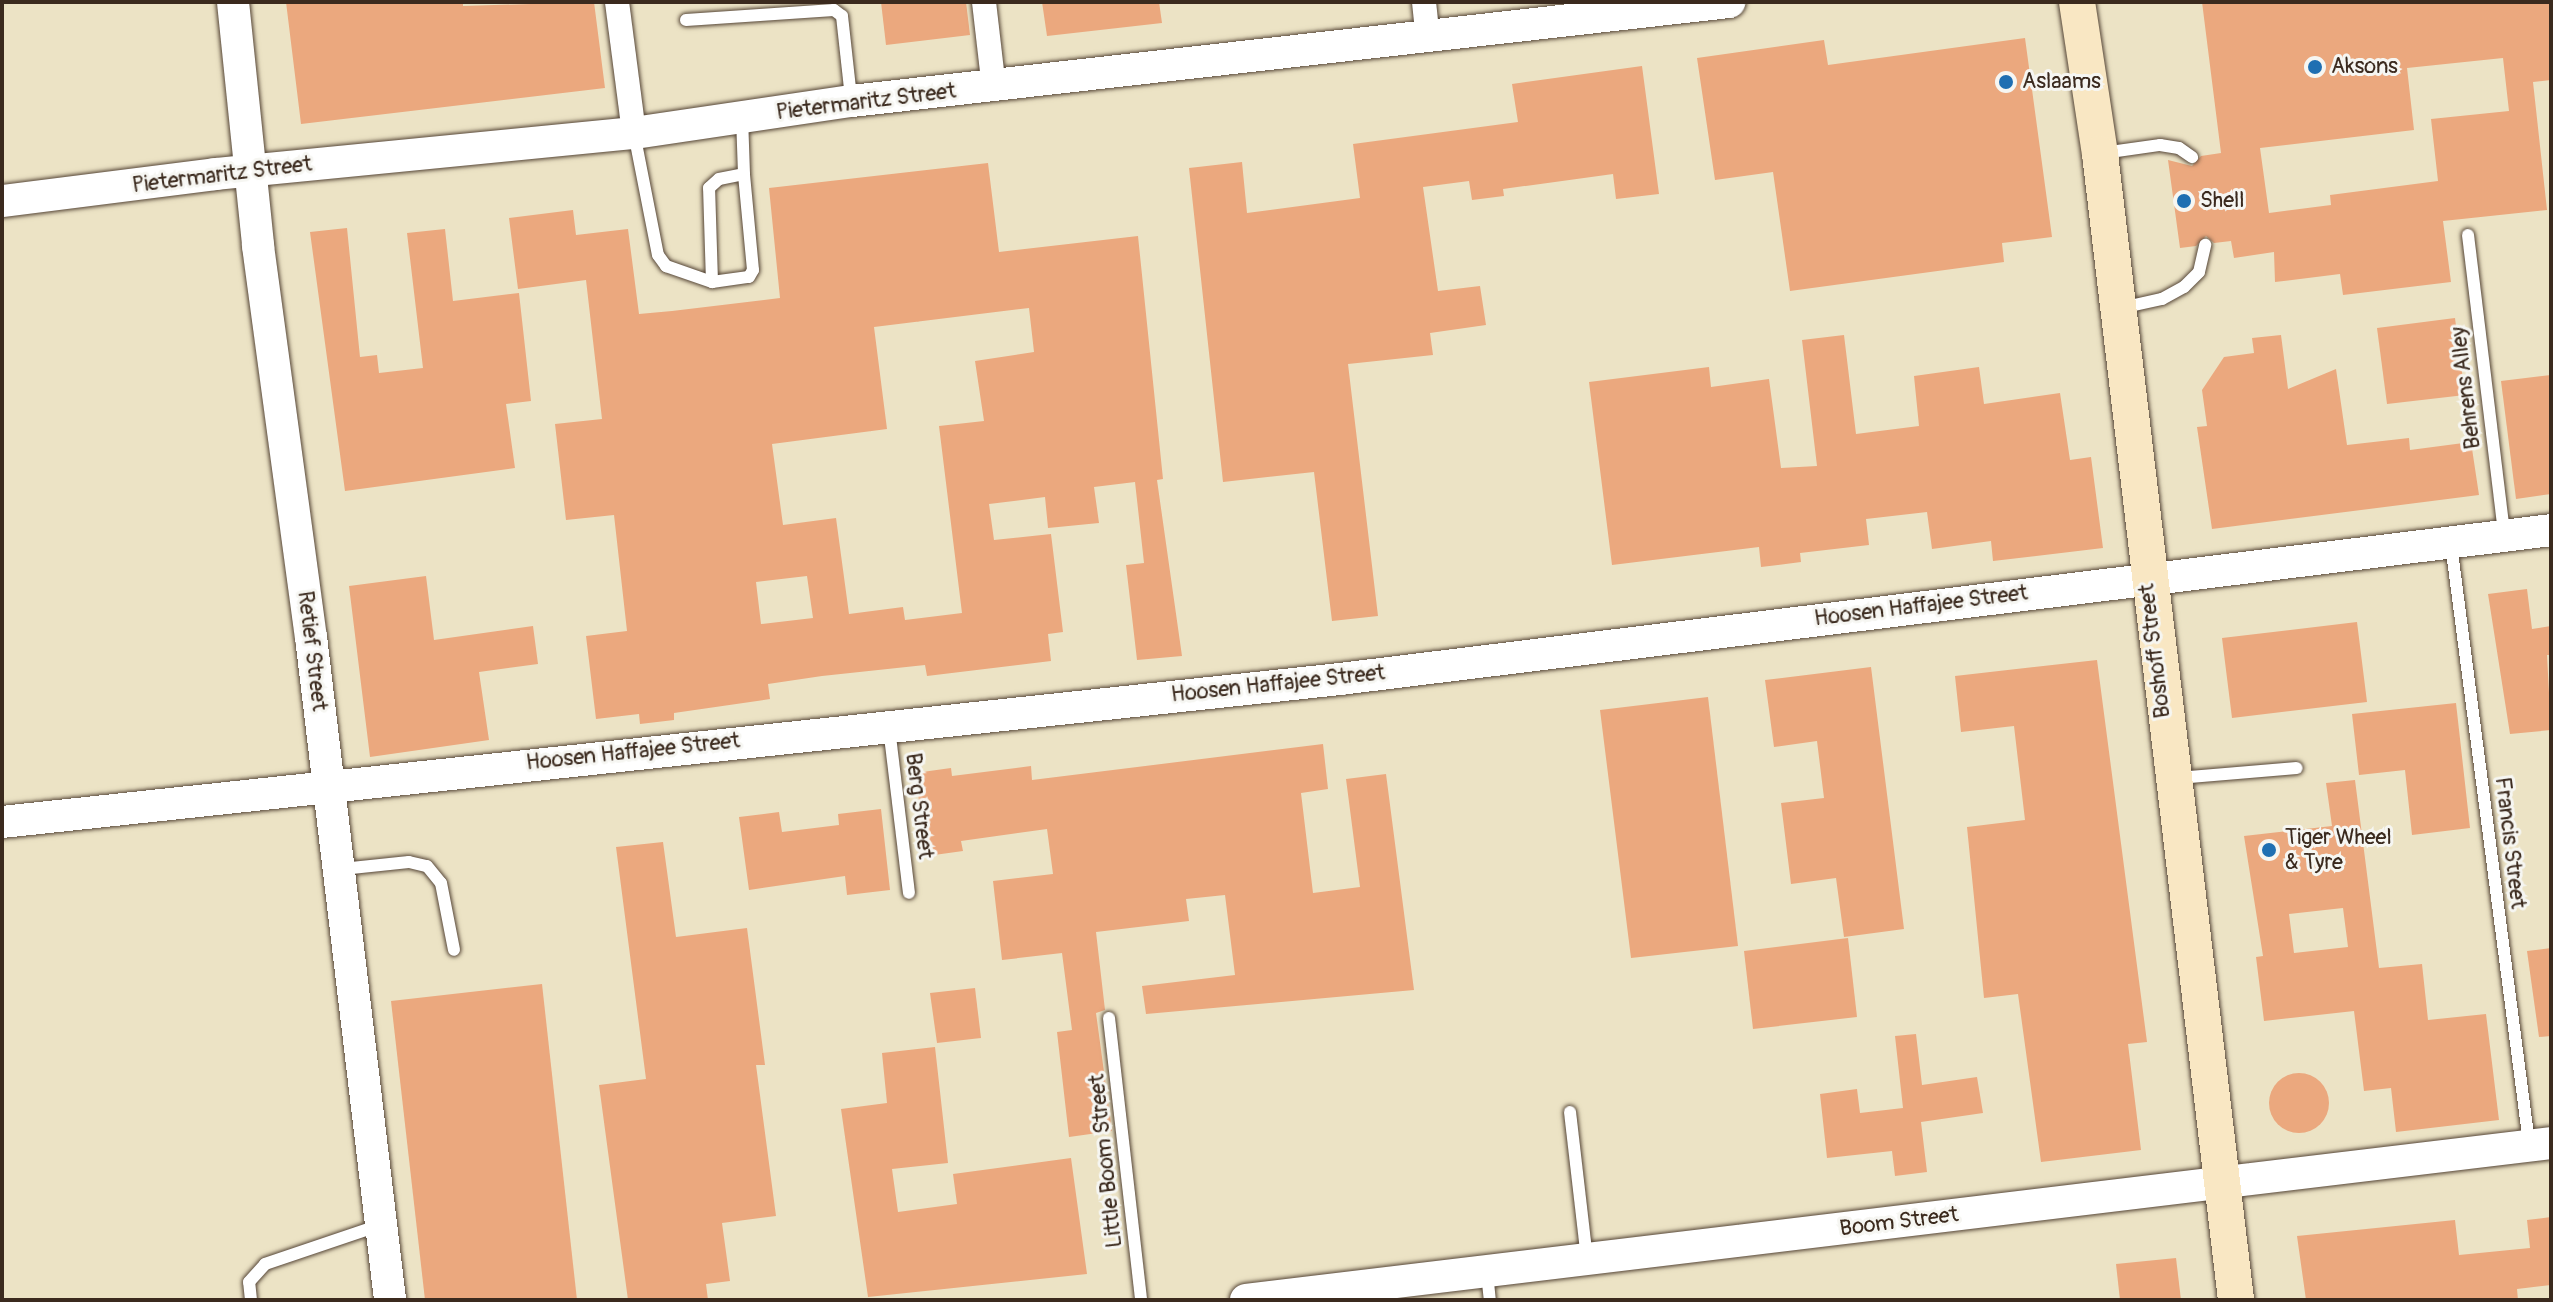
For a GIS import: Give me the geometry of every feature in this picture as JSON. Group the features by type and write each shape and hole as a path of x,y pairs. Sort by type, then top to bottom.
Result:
{"main road":[{"name":"Boshoff Street","path":"2077,2 2100,154 2114,309 2236,1300"}],"street":[{"name":"Retief Street","path":"233,2 390,1300"},
{"path":"617,2 634,133"},
{"path":"984,2 994,88"},
{"path":"1424,2 1428,38"},
{"name":"Pietermaritz Street","path":"2,201 251,170 634,133 852,101 994,88 1729,2"},
{"name":"Hoosen Haffajee Street","path":"2,822 327,783 1340,679 2551,530"},
{"name":"Boom Street","path":"1246,1300 1489,1285 1587,1258 2540,1145"}],"lane":[{"path":"686,20 834,10 842,16 852,101"},
{"path":"634,133 658,255 666,266 712,282 749,277 753,270 742,117"},
{"path":"2100,154 2160,145 2179,148 2192,157"},
{"path":"712,282 709,188 719,179 744,174"},
{"name":"Behrens Alley","path":"2468,235 2504,536"},
{"path":"2114,309 2162,299 2184,287 2199,272 2205,245"},
{"name":"Francis Street","path":"2451,544 2540,1145"},
{"name":"Berg Street","path":"888,725 909,893"},
{"path":"2171,778 2297,768"},
{"path":"338,870 409,862 427,866 441,883 454,950"},
{"name":"Little Boom Street","path":"1109,1018 1141,1300"},
{"path":"1570,1112 1587,1258"},
{"path":"251,1300 249,1282 265,1264 381,1225"}],"building":[{"path":"286,2 463,2 463,6 594,2 605,88 301,124"},
{"path":"881,2 966,2 970,35 886,45"},
{"path":"1042,2 1159,2 1162,23 1047,36"},
{"path":"2202,2 2551,2 2551,80 2533,82 2547,210 2443,221 2451,282 2343,295 2340,274 2275,282 2274,252 2234,258 2231,241 2214,243 2206,236 2196,246 2180,248 2168,160 2192,166 2201,156 2221,153","holes":["2503,58 2509,111 2431,119 2438,181 2330,195 2331,205 2269,213 2260,148 2414,130 2407,68"]},
{"path":"2025,38 2052,237 2002,243 2004,262 1790,291 1773,172 1715,180 1697,58 1824,40 1828,65"},
{"path":"1642,66 1659,194 1616,199 1613,174 1503,189 1504,196 1472,200 1469,181 1423,187 1438,291 1480,286 1486,325 1430,333 1433,355 1348,364 1378,616 1332,621 1314,472 1223,482 1189,168 1242,162 1247,213 1360,198 1353,144 1518,122 1512,84"},
{"path":"988,163 999,252 1138,236 1163,479 1157,480 1182,656 1137,660 1126,565 1144,563 1135,482 1094,487 1099,523 1048,528 1045,497 989,504 994,540 1051,534 1063,632 1048,634 1051,661 927,676 925,665 822,676 768,684 770,699 674,713 674,720 640,724 639,714 596,719 586,636 627,631 614,515 566,520 555,424 602,419 586,280 518,289 509,218 573,210 576,235 628,229 639,314 672,311 780,298 769,188","holes":["1029,308 1034,352 975,361 984,421 939,426 962,613 905,620 903,607 849,614 836,518 783,525 772,444 887,429 874,327","807,576 813,618 761,624 756,582"]},
{"path":"347,228 360,357 377,355 379,373 423,368 407,233 445,229 453,301 519,293 531,401 506,404 515,468 345,491 310,232"},
{"path":"2455,318 2465,395 2387,404 2377,328"},
{"path":"1844,335 1856,434 1919,426 1914,376 1979,367 1984,404 2060,393 2070,460 2091,457 2103,548 1993,561 1991,541 1932,549 1927,512 1866,519 1869,545 1800,553 1801,562 1761,567 1759,547 1612,565 1589,382 1709,367 1711,387 1769,379 1781,468 1817,466 1802,340"},
{"path":"2281,335 2288,389 2336,369 2347,445 2409,438 2410,450 2471,442 2479,495 2212,529 2197,427 2207,426 2202,390 2224,357 2254,353 2252,338"},
{"path":"2551,375 2551,494 2516,499 2501,381"},
{"path":"426,576 434,640 533,626 538,664 479,672 489,740 370,757 349,586"},
{"path":"2527,589 2532,629 2551,626 2551,655 2547,655 2551,730 2510,734 2488,594"},
{"path":"2357,622 2367,702 2232,718 2222,638"},
{"path":"2097,660 2147,1042 2128,1044 2141,1150 2041,1162 2018,994 1984,998 1967,827 2025,820 2014,726 1961,732 1955,676"},
{"path":"1871,667 1904,929 1844,937 1836,878 1791,884 1781,803 1824,798 1817,741 1774,747 1765,680"},
{"path":"1708,697 1738,946 1631,958 1600,710"},
{"path":"2456,703 2470,828 2412,835 2405,770 2359,775 2352,714"},
{"path":"1323,744 1328,789 1301,793 1313,893 1360,887 1346,779 1386,774 1414,990 1146,1014 1142,986 1235,975 1225,895 1186,899 1189,921 1096,932 1105,1010 1096,1013 1112,1131 1069,1137 1057,1032 1072,1030 1062,953 1002,960 993,881 1053,874 1047,829 961,841 963,851 927,856 915,773 951,768 952,776 1031,766 1032,780"},
{"path":"2355,780 2379,968 2422,964 2428,1020 2486,1014 2499,1120 2396,1132 2391,1088 2364,1091 2354,1011 2264,1021 2256,957 2263,956 2244,836 2332,826 2326,783","holes":["2343,908 2348,947 2294,953 2289,914"]},
{"path":"881,809 890,890 847,895 845,876 749,890 739,817 779,812 782,832 839,825 838,814"},
{"path":"663,842 676,937 747,928 765,1065 756,1065 776,1216 722,1223 730,1281 706,1284 708,1300 628,1300 599,1085 646,1079 616,847"},
{"path":"1848,938 1857,1017 1753,1029 1744,951"},
{"path":"2551,948 2551,1036 2539,1037 2527,951"},
{"path":"542,984 577,1300 425,1300 391,1001"},
{"path":"975,988 981,1038 937,1043 930,993"},
{"path":"1916,1034 1922,1085 1977,1077 1983,1113 1921,1122 1927,1172 1895,1176 1892,1151 1827,1158 1820,1094 1857,1089 1860,1113 1903,1108 1895,1036"},
{"path":"935,1047 948,1163 892,1169 898,1212 957,1204 953,1174 1071,1158 1087,1274 868,1297 841,1109 887,1103 882,1053"},
{"path":"2299,1073 2311,1075 2320,1082 2327,1091 2327,1115 2320,1124 2311,1131 2299,1133 2287,1131 2278,1124 2271,1115 2269,1103 2271,1091 2278,1082 2287,1075"},
{"path":"2551,1217 2551,1285 2517,1289 2518,1300 2306,1300 2297,1236 2455,1220 2459,1255 2530,1248 2527,1220"},
{"path":"2176,1258 2181,1300 2120,1300 2116,1264"}],"place":[{"name":"Aksons","path":"2315,67"},
{"name":"Aslaams","path":"2006,82"},
{"name":"Shell","path":"2184,201"},
{"name":"Tiger Wheel & Tyre","path":"2269,850"}]}
